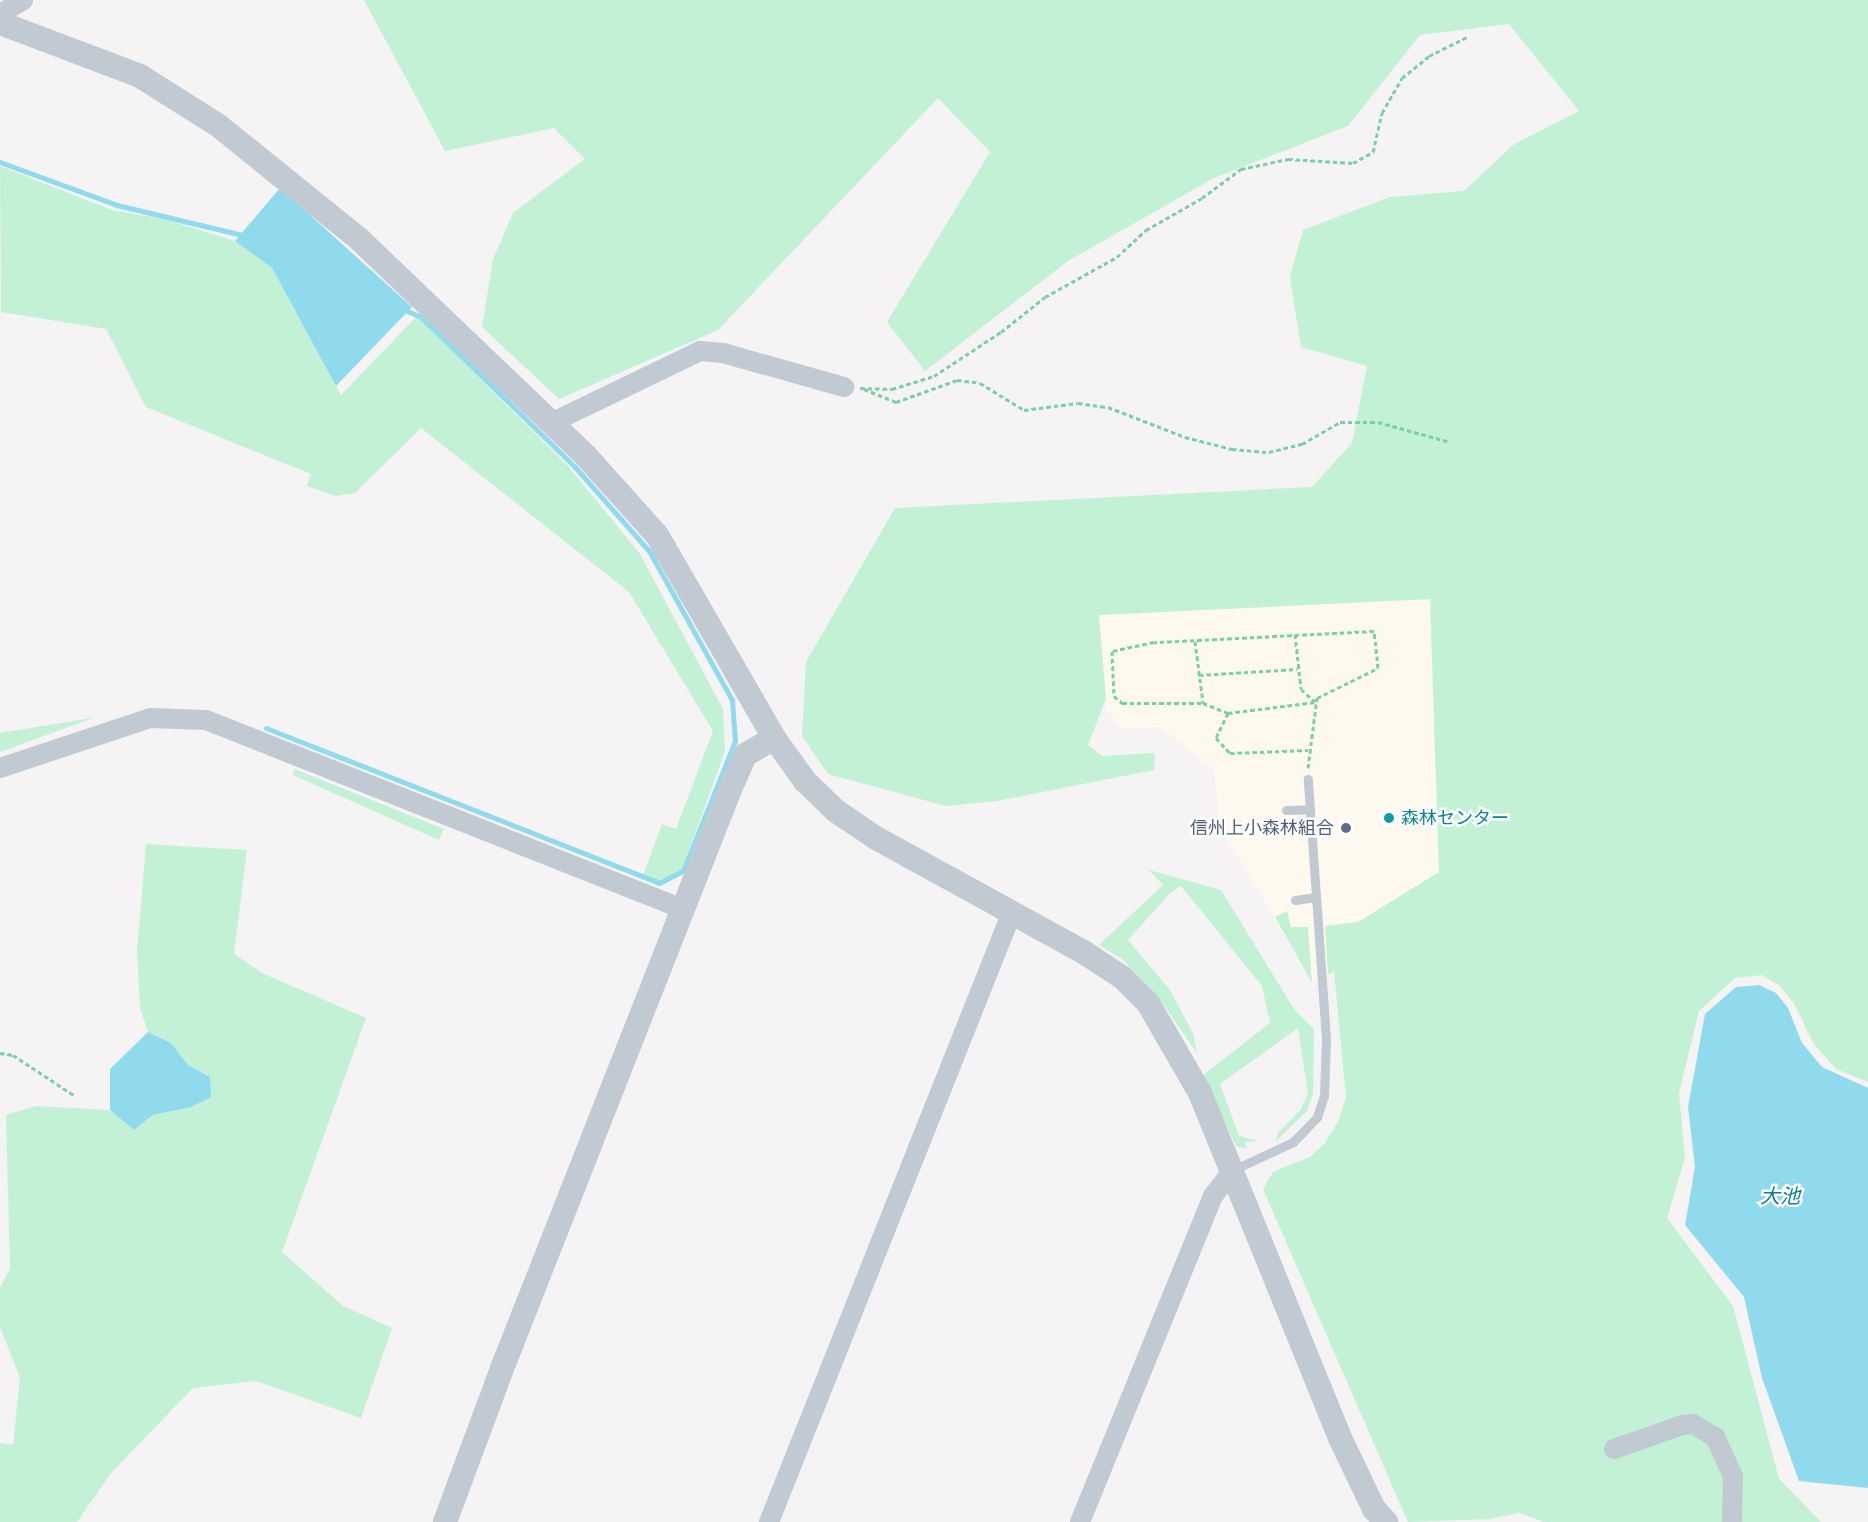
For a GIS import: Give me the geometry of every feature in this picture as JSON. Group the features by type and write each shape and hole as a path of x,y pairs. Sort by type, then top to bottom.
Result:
{"street":[{"path":"0,14 23,0"},
{"path":"0,23 140,76 219,126 359,239 624,494 657,535 774,738 805,781 836,811 876,838 1012,912 1123,978 1148,1004 1195,1084 1233,1170 1340,1438 1374,1509 1386,1522"},
{"path":"551,423 700,351 723,353 851,387"},
{"path":"0,768 150,718 206,720 683,909"},
{"path":"446,1522 745,754 774,738"},
{"path":"769,1522 1012,912"},
{"path":"1080,1522 1213,1196 1233,1170"},
{"path":"1614,1449 1682,1425 1693,1424 1715,1437 1733,1476 1732,1522"}],"lane":[{"path":"1233,1170 1293,1142 1317,1117 1324,1096 1326,1039 1308,780"},
{"path":"1286,810 1310,808"},
{"path":"1294,900 1316,897"}],"path":[{"path":"851,387 892,389 934,376 1001,332 1045,297 1117,257 1146,230 1202,198 1241,169 1288,159 1353,163 1373,152 1383,113 1402,78 1429,56 1469,36"},
{"path":"851,387 896,402 957,380 980,383 1024,410 1078,403 1108,407 1185,437 1242,450 1269,452 1302,444 1340,422 1378,422 1450,441"},
{"path":"1374,631 1378,668 1315,702 1228,713 1203,704 1122,704 1114,696 1113,651 1154,642 1195,641 1374,631"},
{"path":"1295,634 1297,669 1301,689 1315,702"},
{"path":"1195,641 1203,704"},
{"path":"1199,675 1297,669"},
{"path":"1308,780 1308,750 1315,702"},
{"path":"1228,713 1216,738 1230,753 1308,750"},
{"path":"0,1053 13,1055 75,1096"}],"shaded area":[{"path":"1430,599 1439,873 1358,922 1334,970 1312,983 1219,825 1214,769 1160,727 1121,729 1106,709 1099,615"}],"green space":[{"path":"364,0 1868,0 1868,1082 1836,1069 1813,1043 1795,1005 1780,986 1762,975 1735,978 1699,1011 1679,1093 1685,1158 1667,1218 1733,1306 1779,1479 1821,1522 1545,1522 1519,1513 1489,1519 1408,1522 1263,1189 1273,1172 1310,1157 1325,1143 1339,1120 1346,1097 1334,971 1328,975 1325,926 1358,922 1439,872 1430,599 1099,615 1106,699 1088,745 1102,756 1155,753 1154,770 997,801 946,806 828,774 802,736 806,662 895,508 1312,487 1352,443 1367,366 1301,347 1290,277 1303,230 1390,197 1464,191 1513,145 1579,111 1509,24 1420,35 1348,126 1214,178 1068,261 925,371 887,322 990,152 938,98 718,330 559,399 482,327 493,259 513,213 585,159 554,128 445,151"},
{"path":"0,166 112,210 164,219 235,241 272,268 341,395 417,316 568,466 640,554 723,709 725,751 682,870 659,881 643,875 662,824 676,829 713,731 629,592 421,428 355,493 335,496 307,486 311,474 146,407 106,329 1,312"},
{"path":"93,718 0,752 0,733"},
{"path":"294,769 444,829 439,840 293,775"},
{"path":"146,844 247,850 234,954 264,974 366,1018 282,1252 343,1306 392,1328 361,1418 256,1381 193,1388 111,1473 77,1522 0,1522 0,1443 13,1445 20,1378 0,1327 0,1287 10,1269 6,1115 36,1106 110,1110 134,1130 153,1115 191,1107 210,1077 188,1065 171,1043 148,1032 140,1008 137,951"},
{"path":"1149,870 1221,890 1294,1009 1314,1029 1313,1094 1307,1111 1276,1141 1278,1133 1301,1109 1308,1093 1298,1028 1220,1084 1239,1136 1259,1141 1245,1142 1246,1149 1236,1146 1203,1075 1270,1023 1262,986 1181,886 1171,892 1128,940 1170,990 1193,1033 1197,1053 1156,994 1122,959 1099,945 1163,885"},
{"path":"1287,911 1291,927 1308,927 1312,983 1275,917"}],"water":[{"path":"280,188 412,307 336,386 272,268 235,241"},
{"name":"大池","path":"1759,985 1776,993 1788,1008 1802,1043 1822,1067 1868,1088 1868,1488 1799,1481 1762,1378 1744,1297 1685,1225 1695,1167 1688,1107 1705,1014 1736,987"},
{"path":"148,1032 171,1043 188,1065 210,1077 211,1097 191,1107 153,1115 134,1130 110,1110 110,1069"}],"waterway":[{"path":"0,162 117,205 246,236"},
{"path":"266,728 659,883 683,871 735,741 732,700 649,551 574,466 421,317 403,309"}],"place":[{"name":"森林センター","path":"1389,818"},
{"name":"信州上小森林組合","path":"1346,828"}]}
